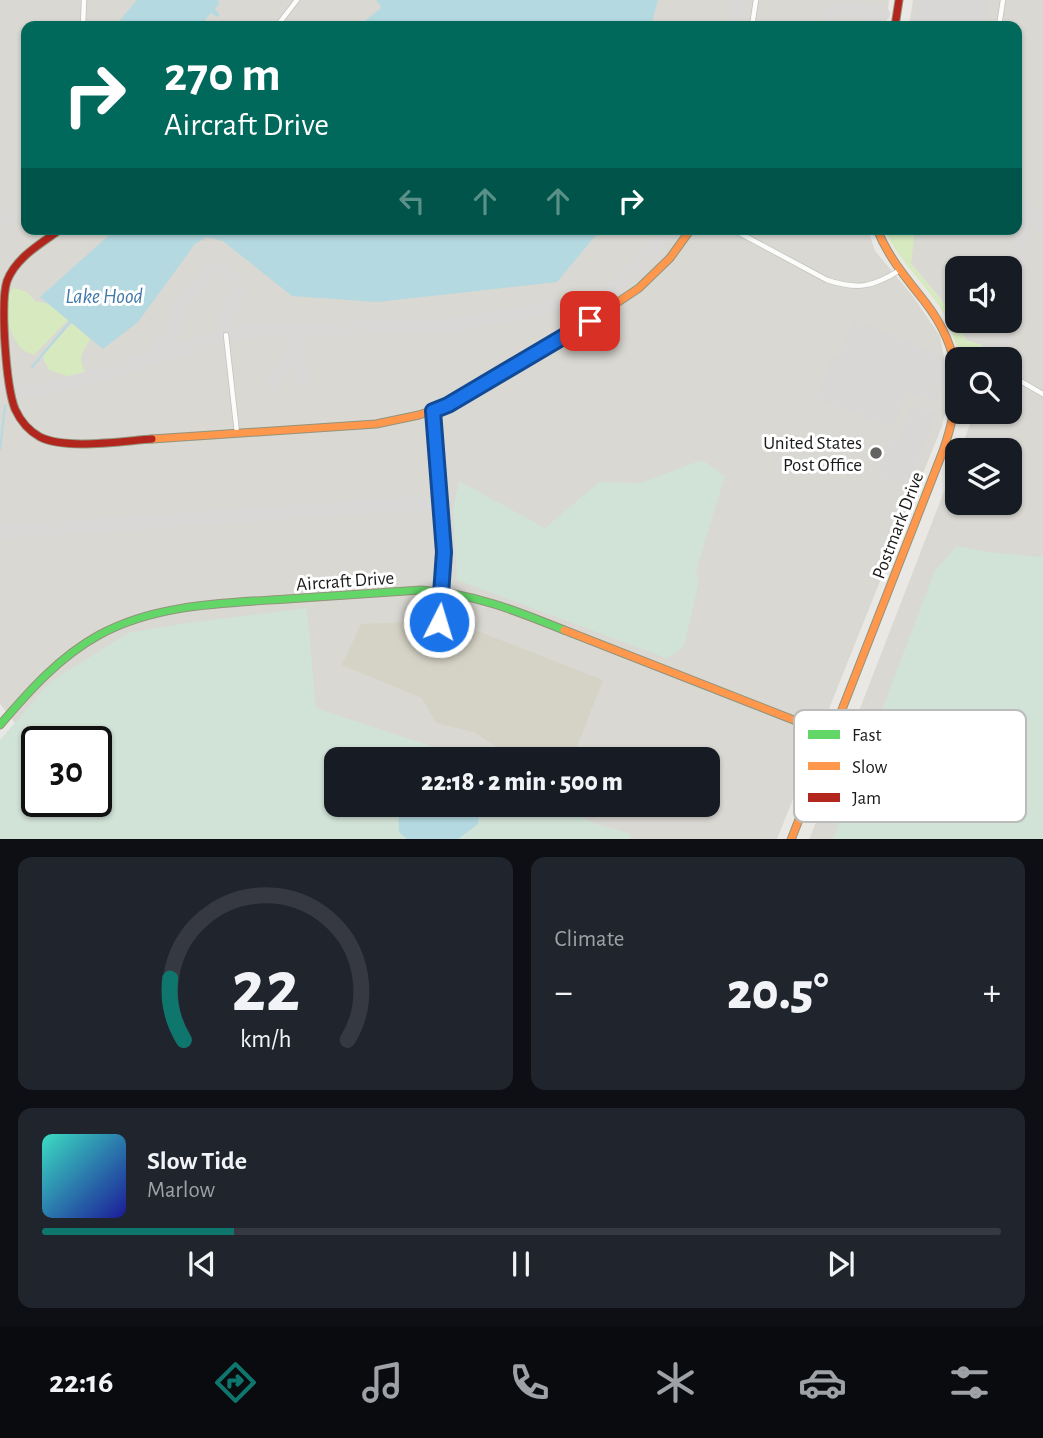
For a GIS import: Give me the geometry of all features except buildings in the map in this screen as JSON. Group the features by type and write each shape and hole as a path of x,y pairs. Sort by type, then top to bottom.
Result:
{"street":[{"path":"83,21 84,0"},
{"path":"281,21 297,0"},
{"path":"753,21 755,0"},
{"path":"896,21 900,0"},
{"path":"1000,21 1003,0"},
{"path":"53,235 24,256 7,280 2,304 10,387 14,406 32,432 59,443 81,444 376,424 433,411 455,401 629,295 670,258 687,235"},
{"path":"743,235 827,280 840,284 873,285 900,270"},
{"name":"Postmark Drive","path":"879,235 886,252 936,316 951,347"},
{"path":"226,335 237,433"},
{"path":"1022,382 1043,394"},
{"path":"433,411 444,552 439,622"},
{"name":"Postmark Drive","path":"842,710 952,424"},
{"name":"Aircraft Drive","path":"0,725 41,677 59,662 100,634 142,617 191,607 388,592 441,591 477,597 511,609 794,720"},
{"name":"Postmark Drive","path":"791,839 798,822"}],"shaded area":[{"path":"0,0 889,0 887,21 21,21 21,235 870,235 875,251 912,295 940,336 945,364 945,413 829,710 794,710 794,796 777,839 0,839 19,728 0,704"},
{"path":"913,0 1043,0 1043,839 809,839 816,822 1026,822 1026,710 859,710 945,489 945,515 1022,515 1022,438 965,438 970,424 1022,424 1022,347 966,347 962,333 1022,333 1022,256 945,256 945,304 903,254 892,235 1022,235 1022,21 910,21"},
{"path":"918,0 988,0 985,21 916,21"},
{"path":"853,319 920,346 944,359 945,378 936,403 907,392 892,428 816,398 833,357 839,356"},
{"path":"919,407 936,413 913,475 894,483 880,475 879,468 889,442 899,439 909,411"},
{"path":"432,621 472,629 603,680 577,747 496,747 474,732 436,723 422,698 342,665 361,624"}],"green space":[{"path":"887,235 914,235 911,264 945,304 945,317 939,306"},
{"path":"13,288 27,292 35,301 49,304 68,320 34,355 20,347 9,326 7,302"},
{"path":"72,323 90,339 81,359 86,374 70,377 49,370 43,358"},
{"path":"952,333 962,333 966,340 983,347 958,347"},
{"path":"702,460 725,476 696,571 699,581 684,646 675,654 666,658 457,580 453,510 459,481 545,528 599,482 640,483"},
{"path":"957,546 1041,557 1043,553 1043,839 833,839 839,822 1026,822 1026,710 882,710 935,570"},
{"path":"307,608 316,708 434,747 324,747 324,817 582,817 631,834 630,839 0,839 0,740 50,682 128,633"}],"water":[{"path":"137,0 219,0 215,9 220,15 217,17 211,13 204,21 119,21"},
{"path":"376,0 658,0 652,21 364,21 381,6"},
{"name":"Lake Hood","path":"109,235 596,235 557,282 377,302 292,296 223,241 207,237 195,244 138,322 103,349 40,297"},
{"path":"398,817 479,817 478,824 458,839 407,839 399,832"}],"waterway":[{"path":"32,367 70,322"},
{"path":"0,449 5,406"}],"taxiway":[{"path":"736,21 739,0"},
{"path":"830,16 840,8 883,14"},
{"path":"1022,207 1043,224"},
{"path":"0,222 21,212"},
{"path":"1022,227 1023,220 1032,215"},
{"path":"0,385 26,391 43,390 226,335 248,331 456,325 591,299 612,290 667,235"},
{"path":"1017,256 1021,235"},
{"path":"152,357 174,330 181,305 208,273 216,268 234,281 237,291 225,323 226,335"},
{"path":"295,330 301,379"},
{"path":"1003,347 1005,333"},
{"path":"274,382 295,347"},
{"path":"0,532 423,503"}],"traffic: fast":[{"path":"0,725 45,675 84,644 121,625 166,611 239,602 421,590 476,599 564,630"}],"traffic: slow":[{"path":"152,439 376,424 419,415 448,405 590,321 639,288 670,258 687,235"},
{"path":"842,710 943,451 950,430 956,392 956,374 947,338 938,320 892,258 879,235"},
{"path":"564,630 794,720"},
{"path":"791,839 798,822"}],"traffic: jam":[{"path":"896,21 899,0"},
{"path":"52,235 23,258 7,281 4,307 5,345 15,409 32,432 51,441 94,444 152,439"}],"place":[{"name":"United States Post Office","path":"876,453"}],"route":[{"path":"439,622 444,552 433,411 448,405 590,321"}]}
